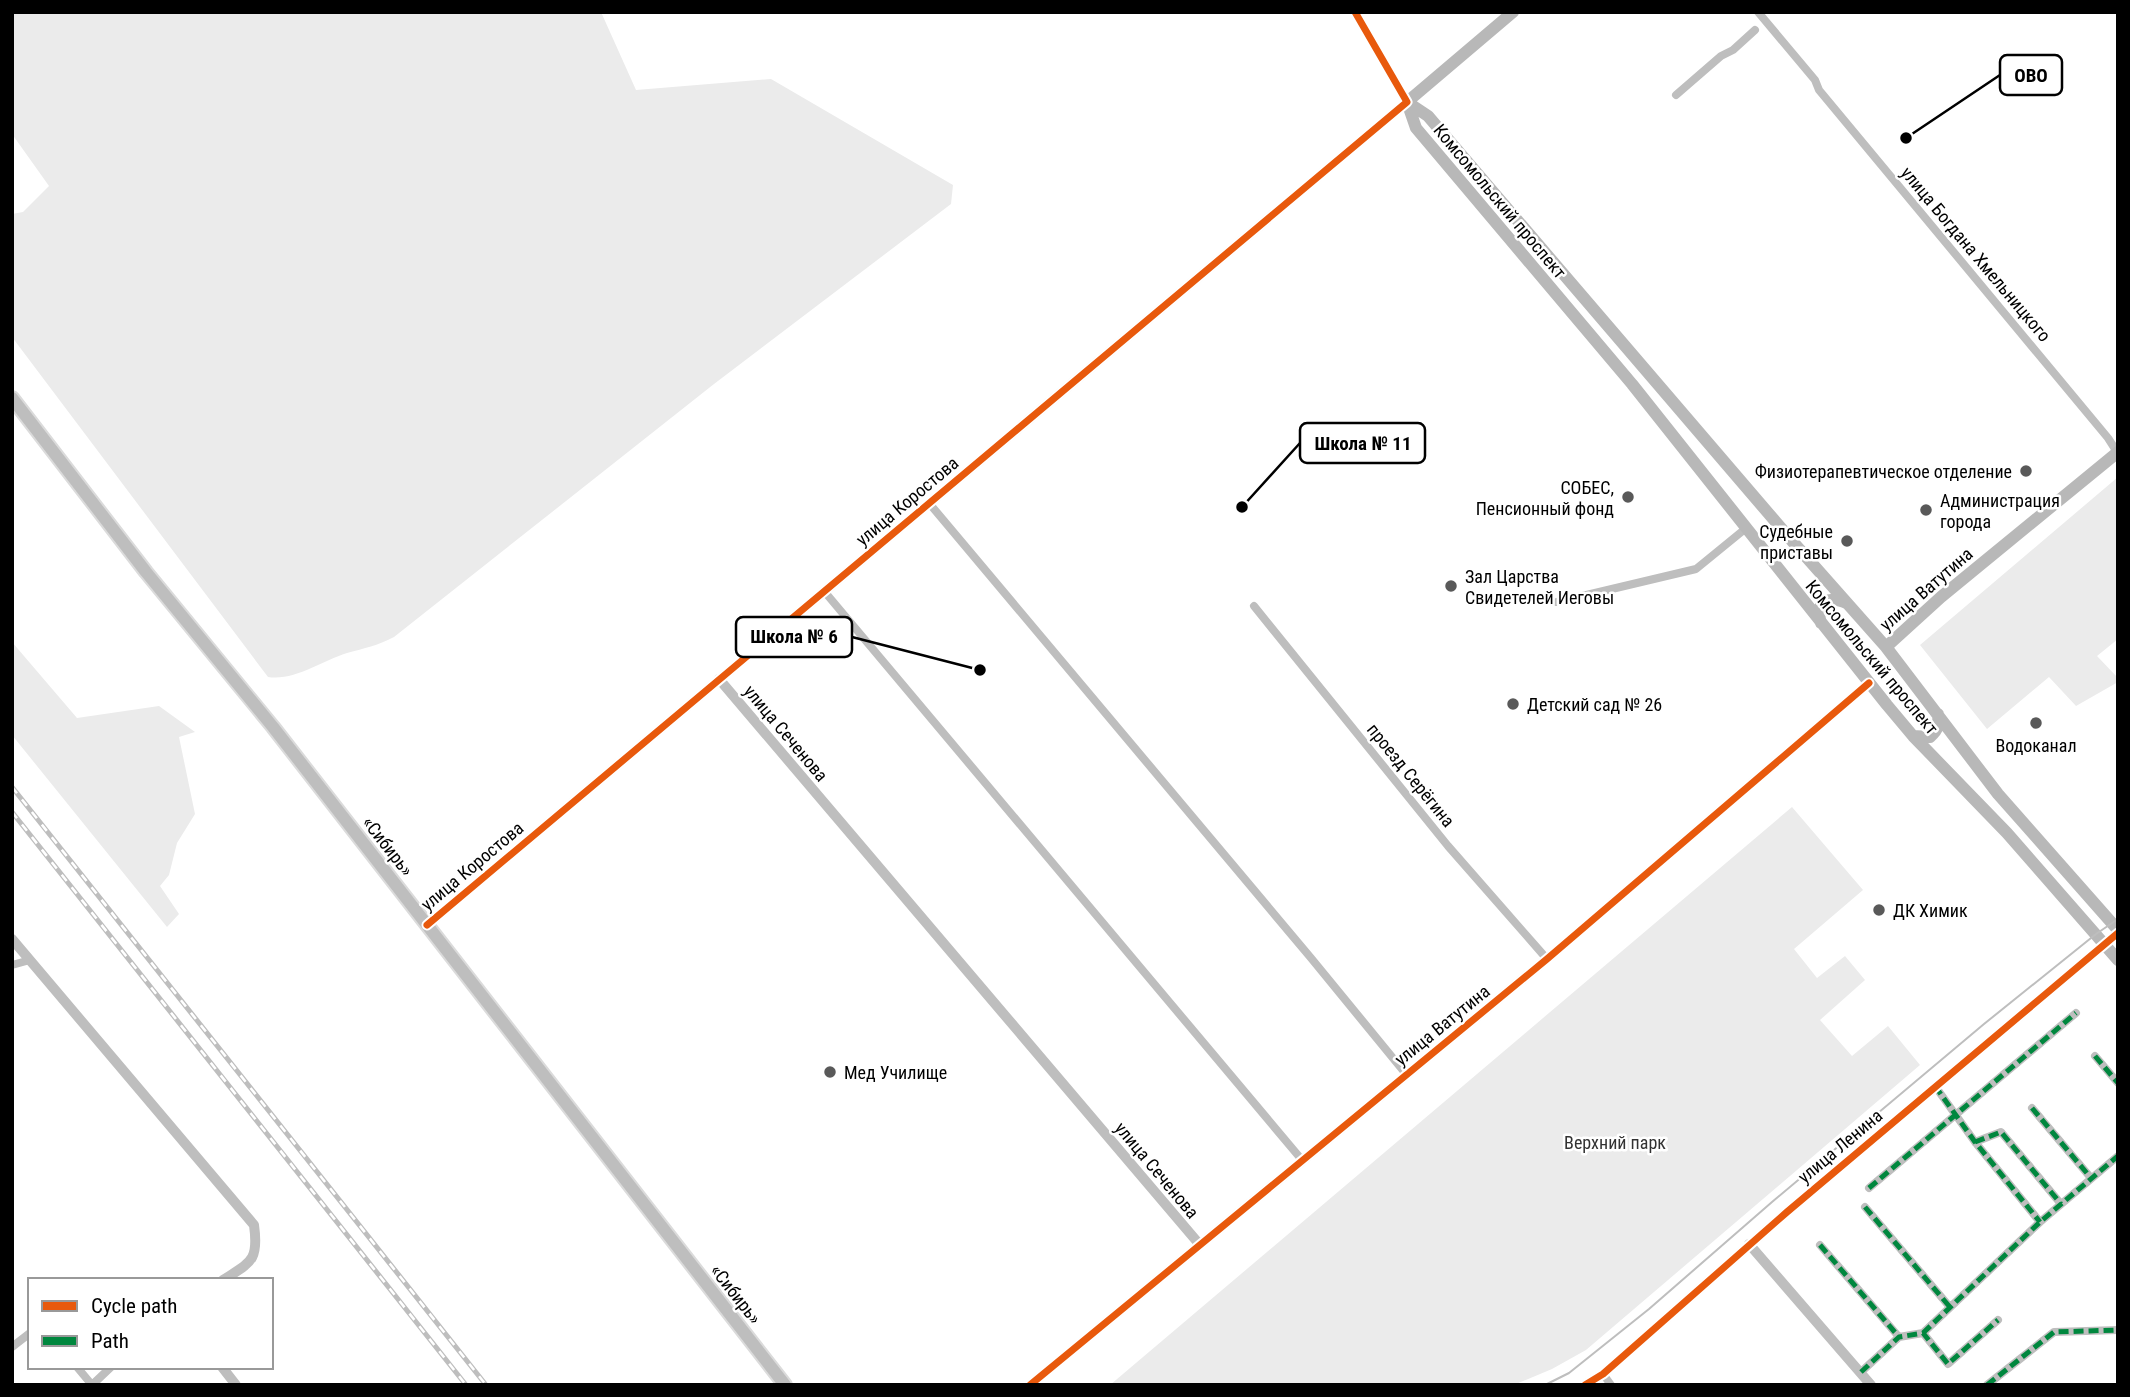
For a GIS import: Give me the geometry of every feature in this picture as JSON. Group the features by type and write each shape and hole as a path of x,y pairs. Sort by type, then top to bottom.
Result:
{"main road":[{"name":"улица Коростова","path":"1407,102 1513,12"},
{"name":"Комсомольский проспект","path":"1407,102 1428,116 1886,647 2006,803 2118,931"},
{"name":"Комсомольский проспект","path":"1407,102 1416,128 1632,384 1869,683 1913,736 1985,809 2118,960"},
{"name":"«Сибирь»","path":"12,398 146,572 273,727 785,1385"},
{"name":"улица Ватутина","path":"1886,647 1941,597 2118,452"},
{"path":"1821,625 1819,617 1822,604 1828,599 1838,599 1848,604"},
{"path":"1913,736 1930,737 1937,731 1940,724 1938,714"}],"street":[{"path":"1355,12 1407,102"},
{"name":"улица Богдана Хмельницкого","path":"1758,12 1815,80 1819,90 2118,452"},
{"path":"1676,95 1721,55 1733,50 1755,30"},
{"name":"улица Коростова","path":"427,925 1407,102"},
{"path":"929,503 1406,1074"},
{"path":"1557,603 1696,569 1745,529"},
{"path":"824,591 1302,1160"},
{"name":"проезд Серёгина","path":"1254,606 1448,846 1547,960"},
{"name":"улица Сеченова","path":"719,679 1200,1245"},
{"name":"улица Ватутина","path":"1030,1385 1547,960 1869,683"},
{"name":"улица Ленина","path":"1585,1385 1603,1374 1749,1244 2118,931"},
{"path":"12,939 254,1225 256,1248 251,1261 226,1278"},
{"path":"12,965 30,960"},
{"path":"1869,1188 2076,1013"},
{"path":"2095,1056 2118,1083"},
{"path":"1935,1086 1975,1142 2040,1222"},
{"path":"2032,1108 2091,1178"},
{"path":"1975,1142 2001,1132 2061,1204"},
{"path":"1749,1244 1866,1378 1899,1337 1923,1333 2040,1222 2118,1156"},
{"path":"1864,1207 1949,1306"},
{"path":"1820,1245 1899,1337"},
{"path":"1923,1333 1948,1364 1998,1320"},
{"path":"1987,1385 2054,1332 2118,1330"},
{"path":"12,1347 28,1335"},
{"path":"79,1369 92,1385 109,1369"},
{"path":"224,1369 236,1385"},
{"path":"1603,1374 1611,1385"}],"green space":[{"path":"12,12 601,12 636,90 771,79 953,185 951,204 714,384 394,637 337,656 298,673 268,677 12,337 12,214 23,212 49,186 12,134"},
{"path":"2118,477 2118,639 2097,656 2118,678 2118,682 2076,706 2049,677 1987,729 1920,645"},
{"path":"12,642 77,718 159,706 195,732 179,737 195,814 177,843 169,875 160,886 179,914 167,927 12,735"},
{"name":"Верхний парк","path":"1792,807 1863,890 1794,949 1817,978 1845,956 1865,980 1820,1020 1852,1056 1888,1026 1920,1065 1586,1350 1552,1369 1516,1384 1110,1385"}],"tram line":[{"path":"1545,1385 1569,1373 1649,1309 1984,1024 2118,919"}],"railway":[{"path":"12,787 486,1385"},
{"path":"12,812 466,1385"}],"marked path":[{"path":"1869,1188 2076,1013"},
{"path":"2095,1056 2118,1083"},
{"path":"1935,1086 1975,1142 2040,1222"},
{"path":"2032,1108 2091,1178"},
{"path":"1975,1142 2001,1132 2061,1204"},
{"path":"1923,1333 2040,1222 2118,1156"},
{"path":"1865,1207 1949,1306"},
{"path":"1820,1245 1899,1337"},
{"path":"1861,1372 1899,1337 1923,1333 1948,1364 1998,1320"},
{"path":"1987,1385 2054,1332 2118,1330"}],"cycle path":[{"path":"427,925 1407,102 1355,12"},
{"path":"1030,1385 1547,959 1869,683"},
{"path":"1585,1385 1603,1374 1787,1212 2118,933"}],"place":[{"name":"ОВО","path":"1906,138"},
{"name":"Физиотерапевтическое отделение","path":"2026,471"},
{"name":"СОБЕС, Пенсионный фонд","path":"1628,497"},
{"name":"Школа № 11","path":"1242,507"},
{"name":"Администрация города","path":"1926,510"},
{"name":"Судебные приставы","path":"1847,541"},
{"name":"Зал Царства Свидетелей Иеговы","path":"1451,586"},
{"name":"Школа № 6","path":"980,670"},
{"name":"Детский сад № 26","path":"1513,704"},
{"name":"Водоканал","path":"2036,723"},
{"name":"ДК Химик","path":"1879,910"},
{"name":"Мед Училище","path":"830,1072"}]}
